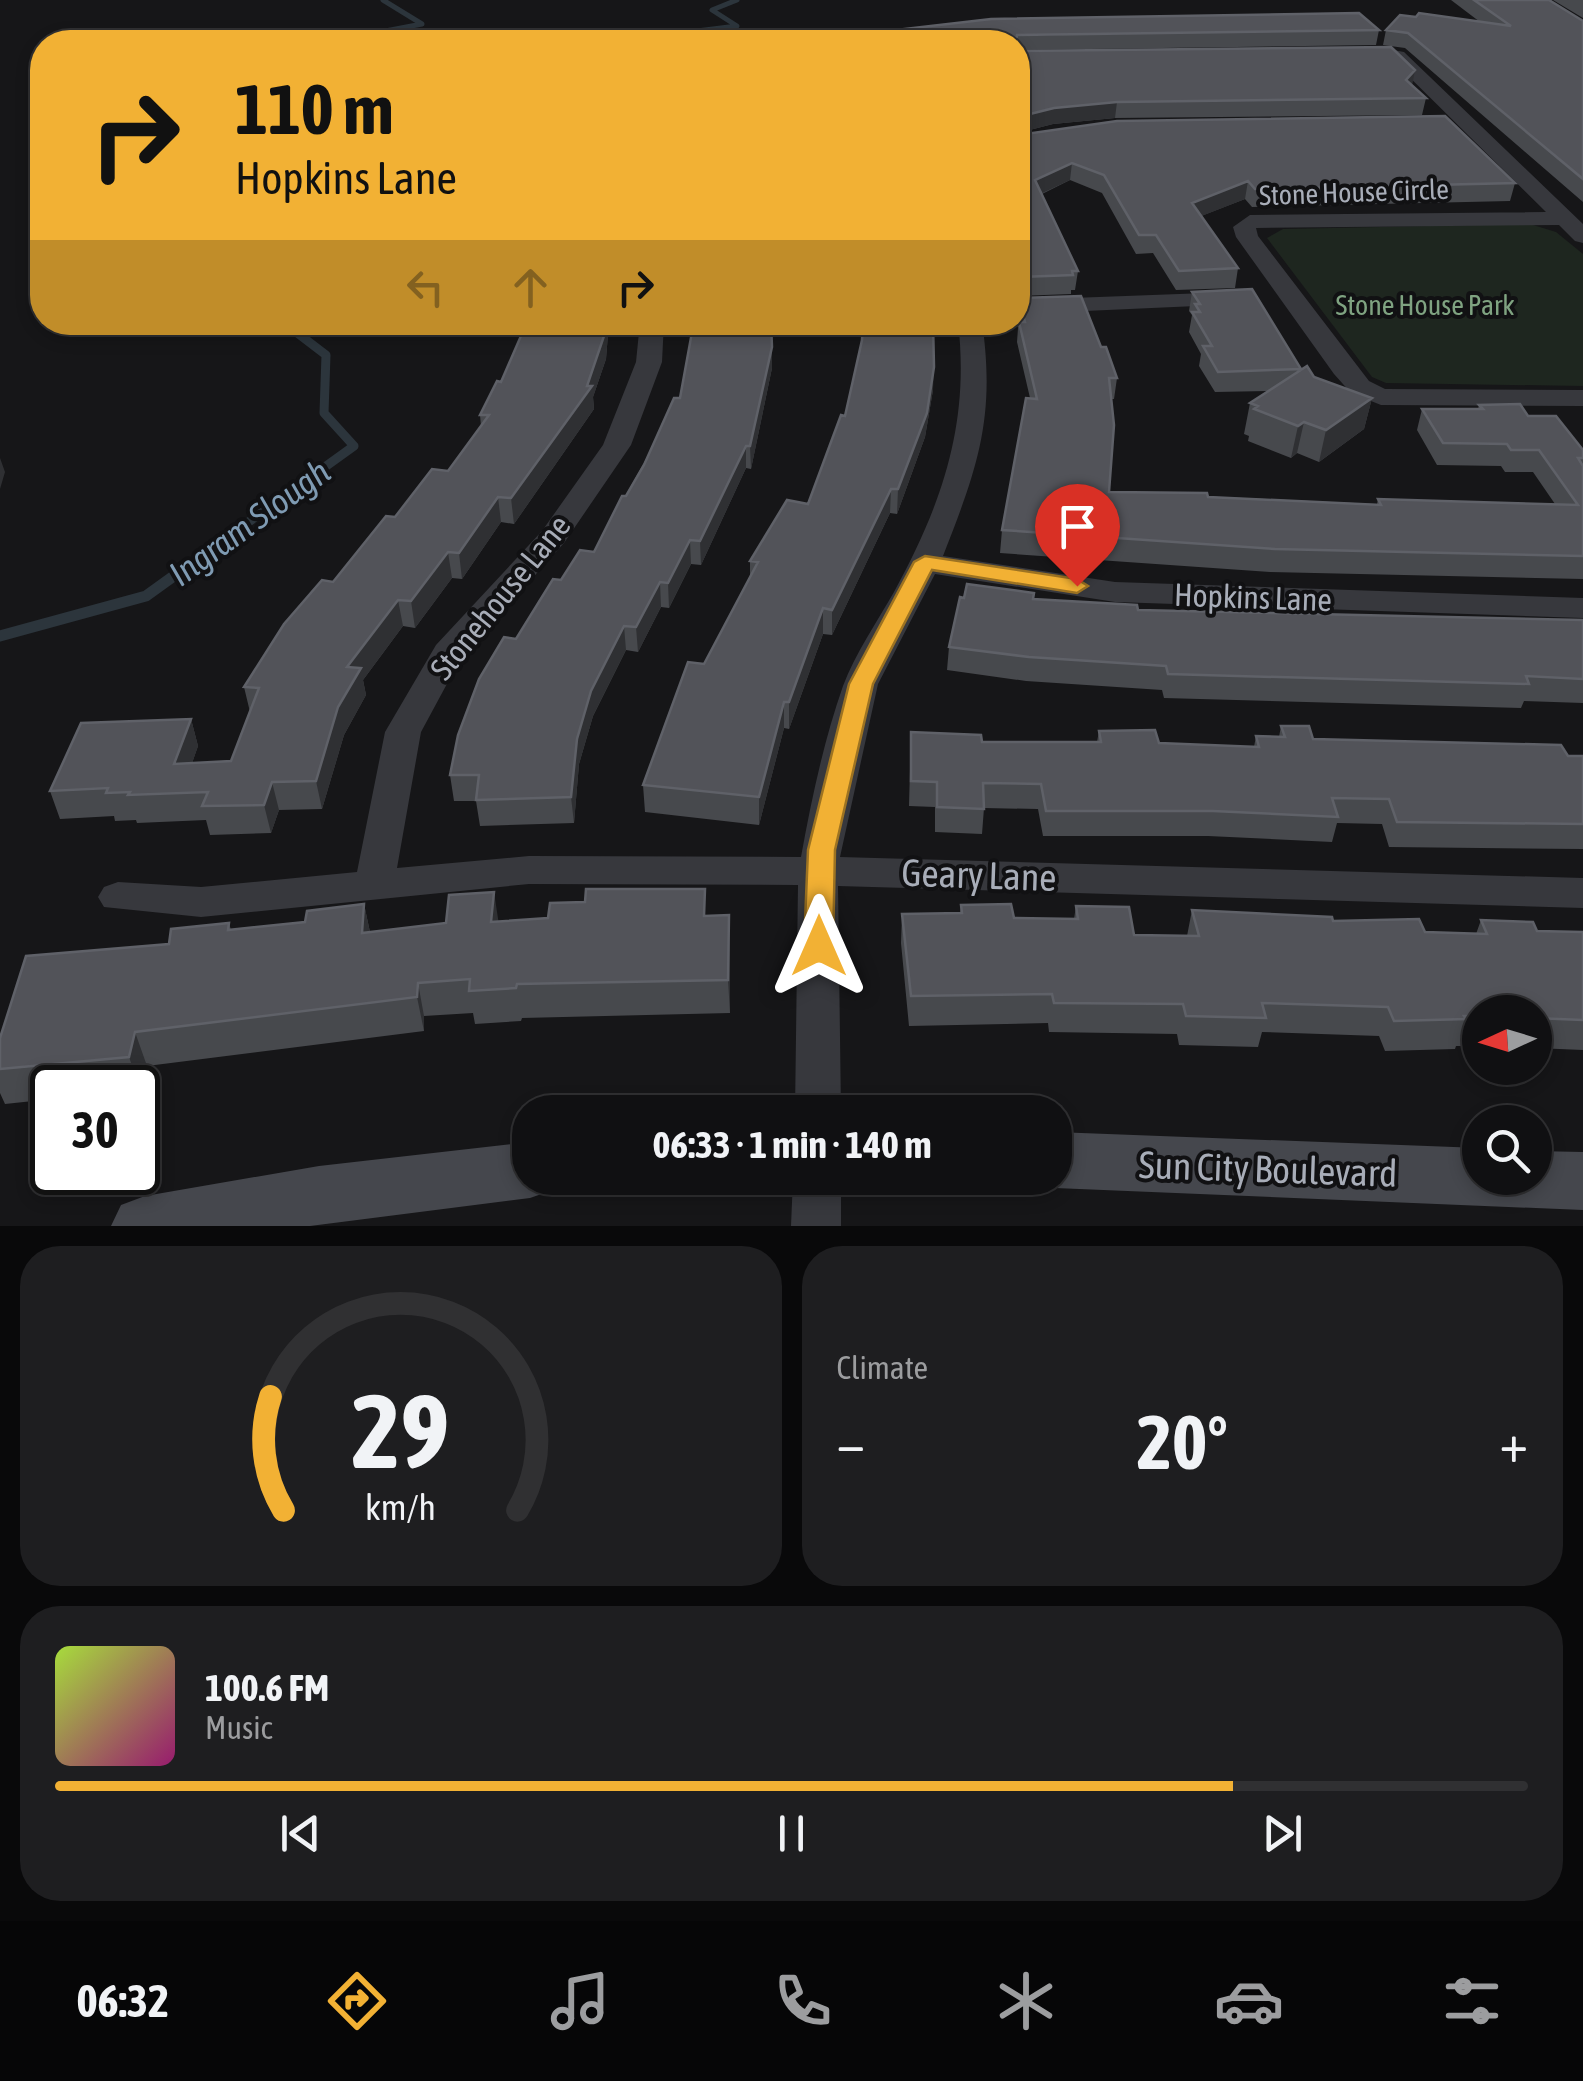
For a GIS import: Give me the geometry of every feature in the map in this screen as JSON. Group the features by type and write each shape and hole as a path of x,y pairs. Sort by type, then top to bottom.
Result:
{"street":[{"path":"1358,52 1398,56 1583,236"},
{"path":"1431,124 1470,123"},
{"name":"Stone House Circle","path":"1562,218 1250,222 1244,227 1268,298 1360,387 1382,397 1578,405"},
{"path":"1030,306 1268,298"},
{"name":"Stonehouse Lane","path":"375,883 403,732 448,652 552,536 617,445 648,362 651,335"},
{"path":"818,1095 818,870 861,684 925,562 963,468 974,414 976,368 972,335"},
{"name":"Hopkins Lane","path":"925,562 1115,592 1583,608"},
{"name":"Geary Lane","path":"118,897 201,902 529,870 818,870 1583,892"},
{"name":"Sun City Boulevard","path":"1072,1161 1462,1176"},
{"path":"145,1226 319,1195 512,1172"},
{"path":"1552,1180 1583,1181"}],"green space":[{"name":"Stone House Park","path":"1530,224 1556,232 1583,254 1583,386 1386,383 1372,377 1267,238 1283,229"}],"building":[{"path":"1474,0 1549,0 1583,21 1583,179 1408,33 1386,30 1400,15 1416,17 1419,13 1511,26"},
{"path":"1359,13 1379,30 1030,35 1030,30 896,30 991,19"},
{"path":"1391,47 1415,70 1406,80 1426,98 1117,102 1030,114 1030,51"},
{"path":"1445,116 1515,183 1255,189 1248,181 1192,203 1238,268 1179,271 1156,235 1139,235 1104,175 1072,163 1035,180 1078,271 1072,271 1073,275 1030,277 1030,133 1117,121"},
{"path":"1252,289 1301,369 1218,372 1203,346 1212,346 1192,312 1200,312 1195,304 1200,304 1192,292"},
{"path":"1081,296 1117,378 1109,378 1114,425 1109,492 1207,493 1208,497 1381,505 1378,499 1578,505 1539,450 1511,450 1507,444 1443,443 1422,409 1483,409 1479,405 1520,404 1528,416 1556,416 1583,450 1583,458 1578,458 1583,466 1583,556 1275,549 1002,530 1026,398 1037,399 1022,335 1030,335 1030,298"},
{"path":"521,335 604,335 587,386 592,386 511,498 498,497 459,553 448,552 411,601 398,600 347,667 361,668 338,707 316,781 272,782 264,805 202,806 208,792 128,795 130,792 106,793 108,788 50,791 81,723 191,719 174,764 231,761 259,688 244,687 284,624 322,580 333,582 386,516 395,517 432,469 448,471 489,415 480,415 497,381 501,382"},
{"path":"691,335 772,335 750,446 746,446 700,541 690,540 668,583 660,582 636,627 624,626 591,691 577,739 571,797 476,800 479,775 450,775 458,735 479,679 504,637 516,639 553,579 561,580 580,550 594,552 622,496 626,496 644,465 674,398 680,398"},
{"path":"862,335 933,335 934,367 927,413 898,489 891,489 832,610 823,608 789,702 784,702 759,797 643,785 688,662 704,664 758,562 750,561 787,500 808,504 841,415 845,416"},
{"path":"1307,366 1314,377 1372,398 1326,430 1304,422 1298,426 1254,409 1258,406 1250,403"},
{"path":"967,584 1034,593 1033,599 1137,605 1138,610 1583,620 1583,679 1526,676 1529,684 1168,674 1166,666 949,647 960,597 964,598"},
{"path":"1281,726 1309,726 1313,739 1561,745 1568,756 1583,756 1583,824 1397,822 1389,799 1332,798 1338,817 1213,811 1046,811 1041,784 983,783 984,809 937,807 937,782 911,781 911,732 981,735 982,742 1101,742 1099,731 1155,730 1159,743 1259,747 1256,736 1285,737"},
{"path":"586,889 705,889 704,916 729,915 728,980 517,984 516,988 469,991 470,979 418,983 417,997 135,1032 129,1057 0,1069 0,1038 26,956 169,944 171,929 229,923 228,930 305,922 307,911 364,904 362,933 446,923 449,895 494,892 491,922 548,918 550,903 585,902"},
{"path":"1011,904 1014,918 1078,919 1076,906 1129,907 1134,935 1199,936 1192,910 1332,917 1333,921 1419,919 1425,932 1487,934 1481,920 1533,922 1537,931 1583,932 1583,1020 1552,1019 1552,995 1462,995 1462,1019 1394,1021 1388,1007 1262,1003 1266,1018 1186,1016 1183,1004 1054,1003 1052,994 911,996 902,914 962,913 961,905"}],"waterway":[{"path":"383,0 422,24 391,30"},
{"name":"Ingram Slough","path":"705,30 737,26 712,10 737,0"},
{"name":"Ingram Slough","path":"186,567 354,446 324,413 326,355 300,335"},
{"name":"Ingram Slough","path":"0,636 146,596 189,565"}],"route":[{"path":"819,946 818,870 861,684 925,562 1077,586"}]}
